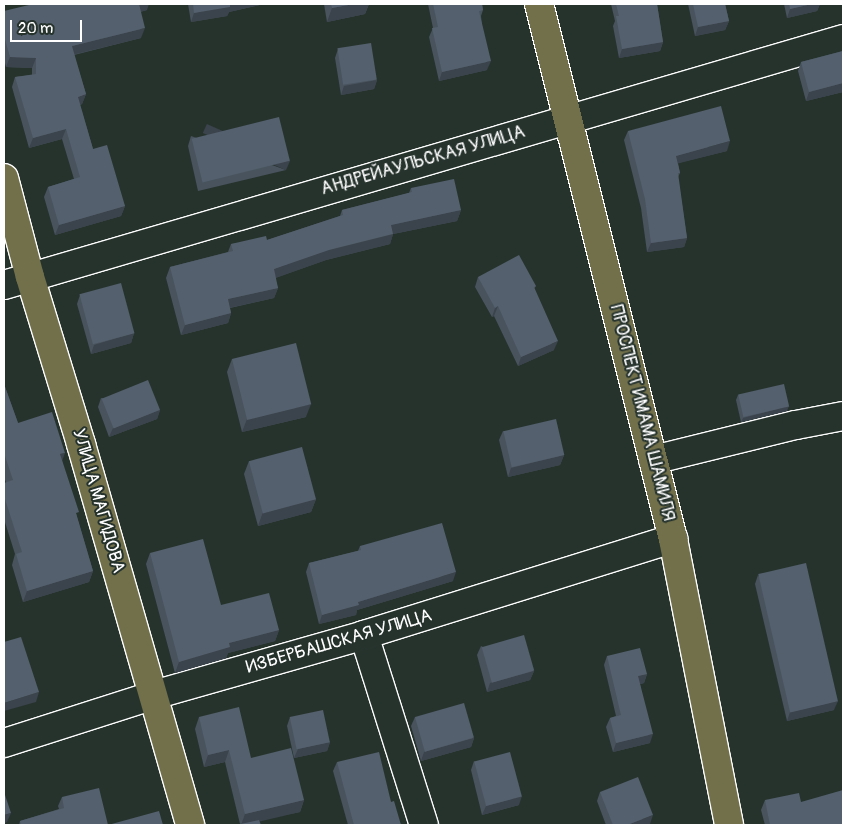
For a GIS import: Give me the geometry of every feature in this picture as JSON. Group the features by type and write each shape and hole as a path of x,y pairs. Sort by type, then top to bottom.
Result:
{"main road":[{"name":"ПРОСПЕКТ ИМАМА ШАМИЛЯ","path":"539,4 673,539 729,825"},
{"name":"УЛИЦА МАГИДОВА","path":"4,178 30,277 154,695 190,825"}],"street":[{"name":"АНДРЕЙАУЛЬСКАЯ УЛИЦА","path":"4,285 843,39"},
{"path":"653,460 796,425 843,416"},
{"name":"ИЗБЕРБАШСКАЯ УЛИЦА","path":"4,743 154,695 364,635 673,539"},
{"path":"364,635 424,825"}],"building":[{"path":"33,4 139,4 145,28 72,46 86,94 78,97 93,149 107,145 125,206 59,225 48,187 80,177 66,129 33,138 15,77 36,74 36,58 10,57 4,36 4,11"},
{"path":"193,4 230,4 230,7 194,13"},
{"path":"331,4 354,4 332,8"},
{"path":"433,4 482,4 483,10 479,11 491,61 442,72 432,28 438,27"},
{"path":"616,4 657,4 663,42 622,49 616,16 619,16"},
{"path":"693,4 725,4 729,21 698,27"},
{"path":"789,4 812,4 790,9"},
{"path":"371,43 377,80 343,85 337,48"},
{"path":"843,51 843,83 809,92 801,62"},
{"path":"721,106 730,141 676,156 680,173 678,173 687,238 651,243 645,199 628,131"},
{"path":"279,117 290,161 203,182 192,139"},
{"path":"454,179 461,210 391,225 393,234 329,250 274,269 278,288 228,299 231,313 185,325 170,267 233,251 231,244 266,236 267,240 343,215 342,210 412,192 411,188"},
{"path":"519,255 536,286 534,287 558,341 521,357 498,306 495,308 478,277"},
{"path":"121,283 134,333 93,344 79,294"},
{"path":"296,343 311,404 247,420 232,359"},
{"path":"148,380 160,410 114,428 102,399"},
{"path":"4,384 18,423 52,412 65,453 60,454 79,512 76,513 93,571 27,591 16,554 22,552 4,496 4,483 13,480 4,453"},
{"path":"784,384 789,406 743,417 738,395"},
{"path":"556,419 564,455 512,467 503,431"},
{"path":"302,447 316,499 263,513 249,461"},
{"path":"442,523 456,572 358,602 359,605 322,615 309,563 361,550 360,546"},
{"path":"203,539 221,605 269,593 279,630 229,643 230,647 179,662 150,553"},
{"path":"806,563 838,701 790,712 758,574"},
{"path":"524,635 534,671 492,683 482,647"},
{"path":"21,637 39,692 4,703 4,642"},
{"path":"640,648 647,674 638,676 653,734 616,743 610,718 621,715 607,656"},
{"path":"464,703 474,738 425,752 415,717"},
{"path":"239,707 251,758 291,748 304,800 245,814 229,750 208,755 199,717"},
{"path":"323,710 330,742 297,749 290,717"},
{"path":"379,752 391,802 394,801 401,825 354,825 337,762"},
{"path":"510,752 522,796 486,806 474,762"},
{"path":"638,777 653,815 627,825 613,825 600,792"},
{"path":"99,788 108,825 21,825 20,821 64,808 62,797"},
{"path":"843,790 843,825 770,825 765,800 799,793 801,802"},
{"path":"4,792 11,813 4,815"},
{"path":"159,811 163,825 108,825"},
{"path":"259,820 261,825 236,825"}]}
